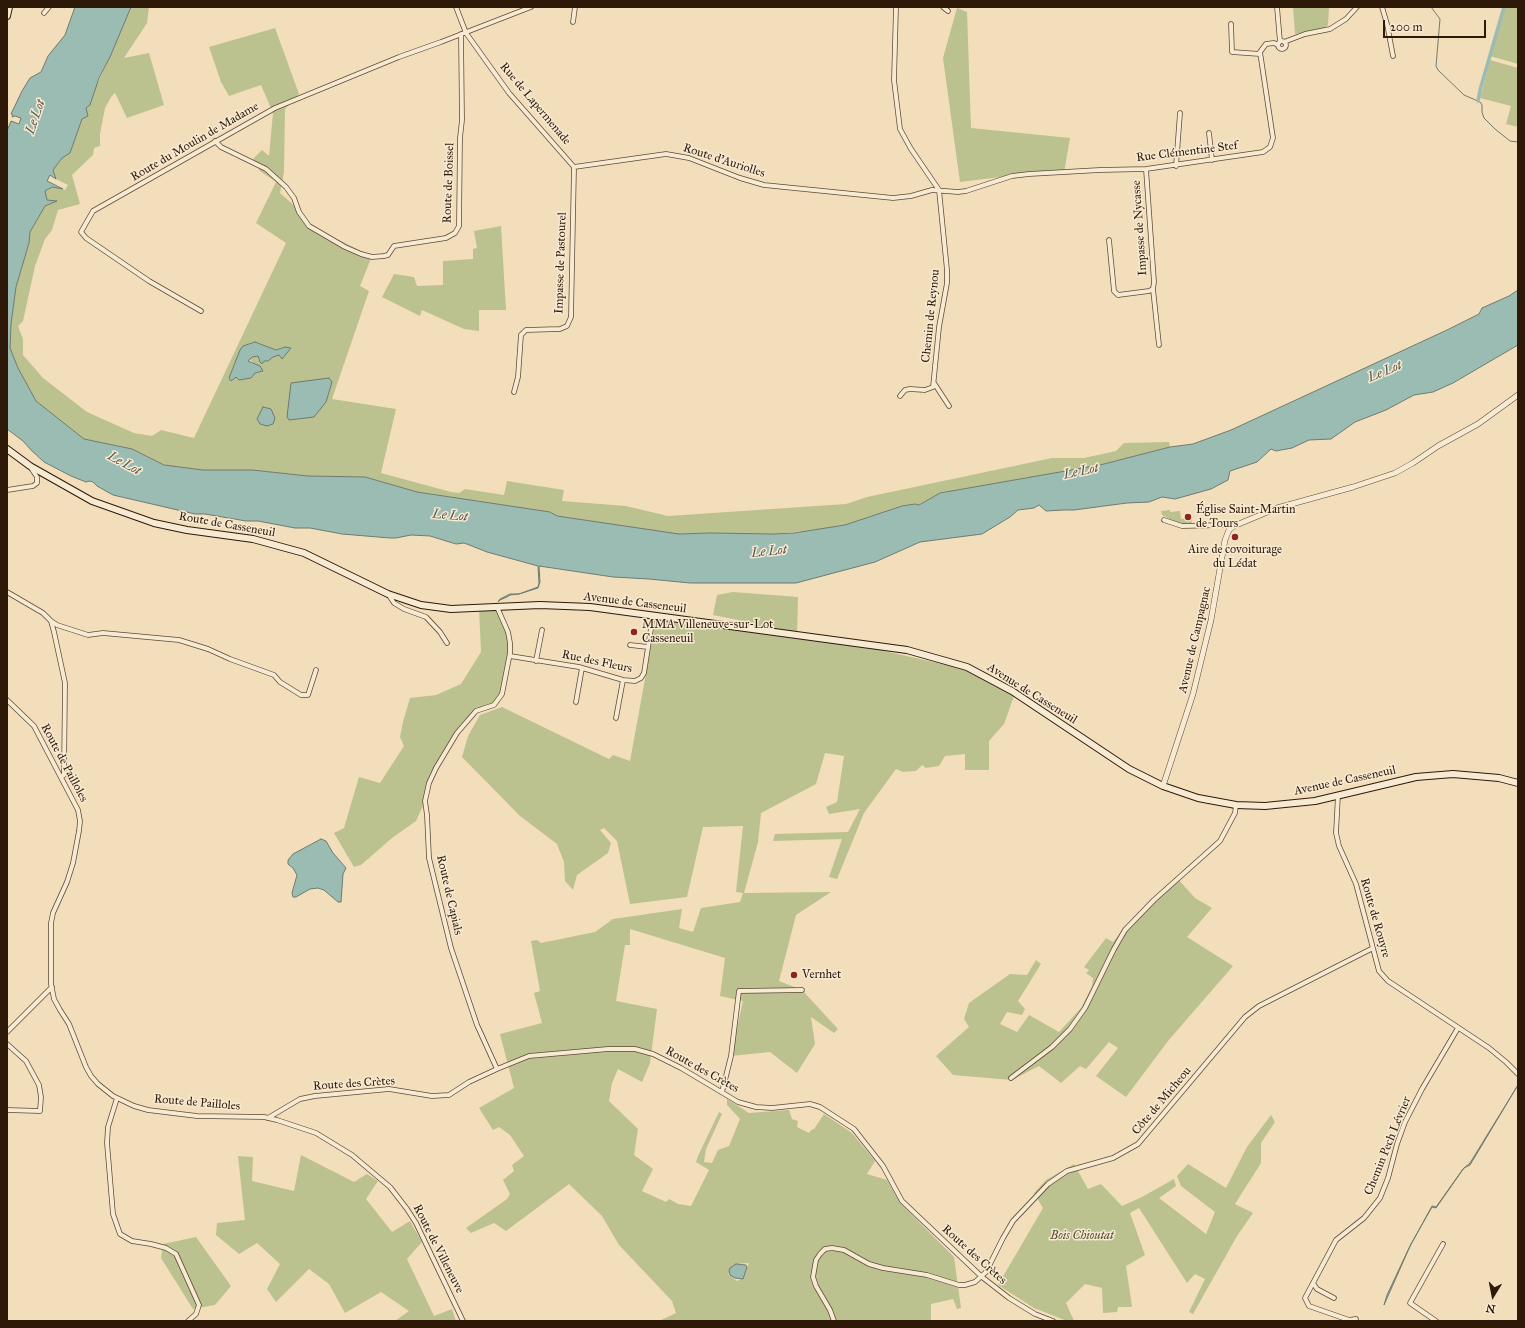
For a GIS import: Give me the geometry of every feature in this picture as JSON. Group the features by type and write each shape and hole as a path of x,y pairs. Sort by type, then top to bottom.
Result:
{"main road":[{"path":"7,16 8,7"},
{"name":"Route de Casseneuil","path":"7,449 30,466 92,501 154,523 187,530 253,539 304,553 388,594 422,605 451,609 497,607"},
{"name":"Avenue de Casseneuil","path":"497,607 540,605 588,607 907,650 967,667 1012,691 1129,769 1163,786 1198,798 1236,805 1264,806 1315,801 1416,777 1453,774 1499,778 1518,783"}],"street":[{"path":"44,13 49,7"},
{"path":"456,7 464,34 530,7"},
{"path":"574,22 575,7"},
{"name":"Chemin de Reynou","path":"896,7 894,80 900,129 911,149 939,190 947,283 939,327 934,383"},
{"path":"943,7 948,11"},
{"path":"1277,7 1281,43"},
{"path":"1231,24 1232,52 1260,54 1261,49 1266,44 1281,43 1305,34 1330,29 1346,18 1357,7"},
{"path":"1382,7 1394,56"},
{"name":"Route de Boissel","path":"215,141 221,147 266,169 286,187 294,198 299,212 309,226 345,247 361,254 372,257 384,256 388,255 394,246 446,238 455,233 459,226 460,138 462,120 464,34"},
{"name":"Route du Moulin de Madame","path":"201,311 148,281 86,238 82,232 93,211 275,108 399,56 464,34"},
{"name":"Rue de Lapermenade","path":"464,34 509,93 574,167"},
{"name":"Rue Clémentine Stef","path":"939,190 958,192 966,191 1012,176 1176,166 1268,150 1272,143 1272,130 1260,54"},
{"path":"1176,166 1180,113"},
{"path":"1209,133 1212,160"},
{"name":"Route d'Auriolles","path":"574,167 666,154 689,158 740,178 764,185 893,198 939,190"},
{"name":"Impasse de Pastourel","path":"514,392 518,377 521,335 526,330 560,329 567,326 571,317 574,167"},
{"name":"Impasse de Nycasse","path":"1109,240 1114,291 1118,295 1149,292 1153,289 1154,282 1146,169"},
{"path":"1153,289 1159,345"},
{"path":"900,396 905,390 930,389 933,387 934,383 949,406"},
{"path":"1164,520 1182,526 1234,526 1278,508 1353,487 1395,473 1438,446 1478,424 1518,395"},
{"path":"7,490 34,486 38,483 37,477 30,466"},
{"name":"Avenue de Campagnac","path":"1163,786 1193,694 1211,620 1225,540 1229,530 1234,526"},
{"path":"7,592 43,612 57,625 88,635 103,633 178,640 208,649 230,659 274,675 280,682 301,695 308,694 316,670"},
{"path":"388,594 394,604 426,617 440,632 447,643"},
{"name":"Route de Capials","path":"497,607 508,632 510,643 510,656 502,694 494,705 476,711 457,733 436,768 429,783 425,801 428,815 428,858 451,948 477,1025 497,1068"},
{"name":"Rue des Fleurs","path":"510,656 582,668 623,680 635,681 641,678 644,673 653,616"},
{"path":"51,621 65,683 64,775 61,777"},
{"path":"536,661 542,630"},
{"path":"630,645 648,647"},
{"path":"576,702 582,668"},
{"path":"616,718 623,680"},
{"name":"Route de Pailloles","path":"7,700 34,726 78,810 80,820 79,831 73,863 51,923 52,987 54,999 69,1024 90,1076 117,1098 134,1106 148,1110 197,1116 268,1118"},
{"name":"Route de Rouyre","path":"1338,795 1336,833 1339,846 1356,884 1380,971 1388,981 1489,1048 1518,1074"},
{"path":"1011,1078 1052,1047 1070,1029 1085,1008 1114,948 1125,930 1154,900 1220,840 1235,813 1236,805"},
{"name":"Côte de Micheou","path":"982,1277 990,1266 1013,1221 1048,1184 1067,1171 1113,1158 1138,1144 1245,1017 1259,1006 1373,948"},
{"path":"7,1032 52,987"},
{"path":"722,1092 731,1056 739,991 802,990"},
{"name":"Chemin Pech Lévrier","path":"1356,1319 1349,1320 1310,1306 1305,1298 1336,1240 1364,1218 1380,1198 1388,1178 1396,1144 1406,1122 1422,1089 1458,1028"},
{"path":"7,1044 26,1061 39,1085 41,1097 40,1112 7,1110"},
{"name":"Route des Crètes","path":"268,1118 300,1099 315,1096 389,1089 432,1096 449,1095 469,1082 497,1068 529,1056 608,1049 635,1049 652,1054 681,1068 738,1102 756,1107 772,1108 815,1105 854,1129 883,1166 902,1201 982,1277 1008,1298 1035,1314 1053,1321"},
{"path":"117,1098 108,1126 107,1143 113,1214 120,1234 132,1241 166,1248 176,1254 198,1305 196,1314 188,1321"},
{"name":"Route de Villeneuve","path":"268,1118 316,1133 352,1155 390,1187 400,1198 416,1223 463,1321"},
{"path":"1436,1321 1410,1303 1443,1244"},
{"path":"834,1321 813,1277 816,1260 825,1249 840,1249 876,1267 927,1275 959,1285 971,1283 982,1277"},
{"path":"1314,1283 1317,1289 1334,1298"}],"green space":[{"path":"131,7 149,7 147,23 124,58 149,53 164,105 127,118 115,93 111,97 105,108 100,134 100,146 94,148 93,155 72,175 80,204 58,210 52,230 45,239 35,266 23,321 18,326 23,339 23,355 43,378 87,412 134,433 152,436 161,430 194,438 286,243 256,223 276,182 260,171 253,159 262,150 269,156 273,113 261,85 229,96 221,82 209,47 275,28 299,94 285,109 284,172 280,193 297,208 307,225 372,256 360,286 369,291 332,399 396,409 381,473 459,493 465,489 504,495 507,481 564,490 562,501 626,506 668,516 846,504 867,497 1052,458 1084,458 1116,451 1124,443 1169,442 1170,447 1100,465 940,493 918,505 902,506 845,525 824,529 773,534 679,534 557,516 550,512 417,492 365,477 308,476 252,470 203,470 164,465 132,449 84,439 36,401 18,368 10,348 11,324 16,287 29,243 30,232 45,206 56,201 47,200 45,191 52,187 65,190 68,185 56,179 53,170 62,158 70,153 86,108","holes":["255,342 276,350 283,347 291,348 282,359 279,355 259,361 258,356 252,357 248,360 252,361 259,373 255,373 251,377 239,380 236,377 229,378 243,346"]},
{"path":"1293,7 1332,7 1329,8 1328,25 1324,28 1295,34"},
{"path":"1505,7 1518,7 1518,64 1490,56"},
{"path":"957,8 967,12 971,128 1070,138 1064,173 1025,174 960,182 943,58"},
{"path":"1490,60 1518,68 1518,127 1506,124 1511,106 1480,98"},
{"path":"501,226 506,310 479,310 479,331 464,329 422,310 420,316 382,297 394,274 414,277 417,286 443,285 443,261 473,259 473,249 477,248 474,231"},
{"path":"1170,510 1170,512 1180,511 1181,519 1191,518 1192,524 1181,525 1162,515 1161,511"},
{"path":"733,592 798,597 797,637 875,649 965,669 1014,696 1004,724 989,741 989,770 965,770 965,754 945,756 939,766 926,768 922,765 916,771 903,772 896,769 864,813 837,879 829,877 842,839 773,841 775,834 848,832 860,809 829,814 826,807 837,802 844,756 825,753 816,784 761,813 758,842 744,893 831,892 796,915 779,981 802,990 838,1029 834,1033 811,1017 815,1044 797,1073 770,1052 731,1056 743,1001 720,996 725,958 630,929 630,945 625,945 616,1001 657,1009 650,1063 642,1082 618,1069 612,1083 609,1101 638,1129 634,1155 653,1169 642,1191 666,1202 669,1199 678,1204 691,1206 709,1170 696,1162 719,1112 722,1114 706,1149 704,1162 712,1163 718,1150 729,1146 740,1119 727,1105 727,1099 749,1113 789,1110 792,1119 798,1121 797,1127 809,1133 814,1129 824,1114 852,1133 875,1161 867,1174 887,1180 900,1203 954,1257 961,1308 957,1309 953,1299 931,1304 931,1321 659,1321 676,1313 672,1301 619,1245 602,1216 569,1184 506,1231 494,1223 471,1233 466,1228 507,1199 510,1194 503,1180 514,1171 512,1165 524,1156 510,1135 499,1127 493,1130 479,1108 514,1088 500,1034 542,1023 534,993 540,991 531,941 537,940 541,943 595,932 613,919 682,909 679,928 693,932 701,908 740,902 743,893 736,892 743,826 703,827 687,897 630,904 617,841 604,828 600,830 611,843 608,853 577,875 573,890 565,881 564,862 557,844 520,816 462,757 468,736 480,715 502,707 609,759 613,755 630,761 656,619 738,629 738,620 713,615 717,595","holes":["749,1263 743,1278 737,1281 728,1274 736,1264"]},
{"path":"497,607 510,643 502,694 494,705 476,711 457,733 436,768 425,801 416,821 392,838 361,865 354,867 334,833 344,828 359,777 380,783 404,746 400,737 410,698 436,695 461,684 481,652 479,608"},
{"path":"1176,877 1195,898 1212,908 1187,937 1233,966 1168,1041 1126,1097 1096,1076 1118,1048 1109,1042 1086,1069 1080,1066 1061,1083 1039,1066 1012,1080 953,1075 936,1056 969,1027 964,1019 969,1003 1010,974 1027,975 1036,960 1041,964 1018,1001 1025,1009 1022,1015 1007,1012 1000,1024 1017,1032 1029,1015 1059,1032 1081,1008 1092,986 1093,978 1086,973 1089,970 1084,967 1106,938 1113,942 1125,927"},
{"name":"Bois Chioutat","path":"1271,1115 1275,1122 1261,1143 1261,1163 1235,1204 1253,1213 1237,1236 1193,1314 1189,1312 1205,1279 1195,1274 1187,1283 1139,1208 1130,1213 1145,1255 1126,1266 1132,1307 1118,1307 1117,1312 1103,1313 1102,1288 1085,1284 1066,1303 1074,1321 1067,1321 1034,1308 998,1285 1043,1208 1034,1193 1046,1180 1074,1164 1088,1189 1101,1184 1122,1206 1142,1197 1174,1179 1176,1186 1159,1198 1206,1234 1215,1212 1181,1186 1177,1176 1188,1164 1226,1188 1247,1147"},
{"path":"301,1155 354,1182 367,1174 378,1181 366,1199 392,1232 410,1221 422,1242 407,1259 434,1316 452,1309 456,1321 395,1321 409,1311 381,1292 345,1313 329,1284 309,1269 276,1302 267,1289 280,1264 257,1243 239,1254 216,1235 217,1223 245,1220 238,1156 253,1157 252,1181 294,1191"},
{"path":"196,1237 231,1286 215,1305 193,1309 161,1258 163,1244"}],"water":[{"name":"Le Lot","path":"75,7 131,7 110,57 99,78 90,105 86,108 88,116 82,119 70,153 62,158 53,170 56,179 50,175 47,181 63,189 52,187 45,191 47,200 57,201 45,206 30,232 29,243 16,287 11,324 10,348 18,368 36,401 84,439 132,449 164,465 203,470 252,470 308,476 365,477 417,492 550,512 557,516 679,534 794,533 845,525 902,506 915,504 919,505 940,493 1100,465 1170,447 1193,444 1231,430 1447,330 1479,314 1482,308 1509,296 1518,290 1518,345 1453,383 1433,392 1414,395 1386,410 1355,422 1331,439 1309,440 1292,448 1276,451 1271,449 1257,462 1230,471 1228,480 1211,489 1175,499 1162,497 1149,502 1127,503 1074,510 1046,511 1039,505 1034,508 1018,510 1010,517 982,534 920,542 875,562 796,583 690,583 613,577 539,566 540,582 538,588 519,594 538,587 538,566 487,552 464,543 456,544 430,536 411,535 390,538 342,534 310,528 295,528 258,521 246,521 205,514 195,514 113,495 93,482 86,482 71,476 44,462 23,441 7,429 7,131 11,121 19,124 21,118 15,116 12,117 13,115 11,114 22,91 30,78 41,72 48,56 65,35"},
{"path":"255,342 276,350 285,347 291,348 282,359 279,355 268,361 264,361 262,364 258,356 252,357 248,361 260,366 263,371 255,373 251,378 239,380 236,377 231,381 229,378 240,350 243,346"},
{"path":"329,378 332,382 326,402 314,417 289,420 287,417 291,383"},
{"path":"263,407 271,409 275,418 273,424 267,426 260,424 257,419"},
{"path":"510,594 519,594 510,595 498,602 500,599"},
{"path":"321,839 326,841 333,853 346,868 343,874 341,902 338,902 324,890 318,888 310,889 296,897 293,897 292,893 297,875 293,868 288,864 288,860 293,854"},
{"path":"1518,1085 1470,1165 1464,1168 1470,1163"},
{"path":"1464,1168 1436,1208 1432,1207 1416,1234 1432,1206 1436,1207"},
{"path":"1410,1246 1384,1305 1387,1295"},
{"path":"736,1264 746,1265 747,1267 743,1279 735,1278 730,1275 730,1268"}],"waterway":[{"path":"1431,7 1440,19 1436,66 1438,70 1464,95 1480,102 1482,105 1484,118 1495,129 1510,141 1518,142"},
{"path":"1478,101 1504,7"}],"place":[{"name":"Église Saint-Martin de Tours","path":"1188,517"},
{"name":"Aire de covoiturage du Lédat","path":"1235,537"},
{"name":"MMA Villeneuve-sur-Lot Casseneuil","path":"634,632"},
{"name":"Vernhet","path":"794,975"}]}
